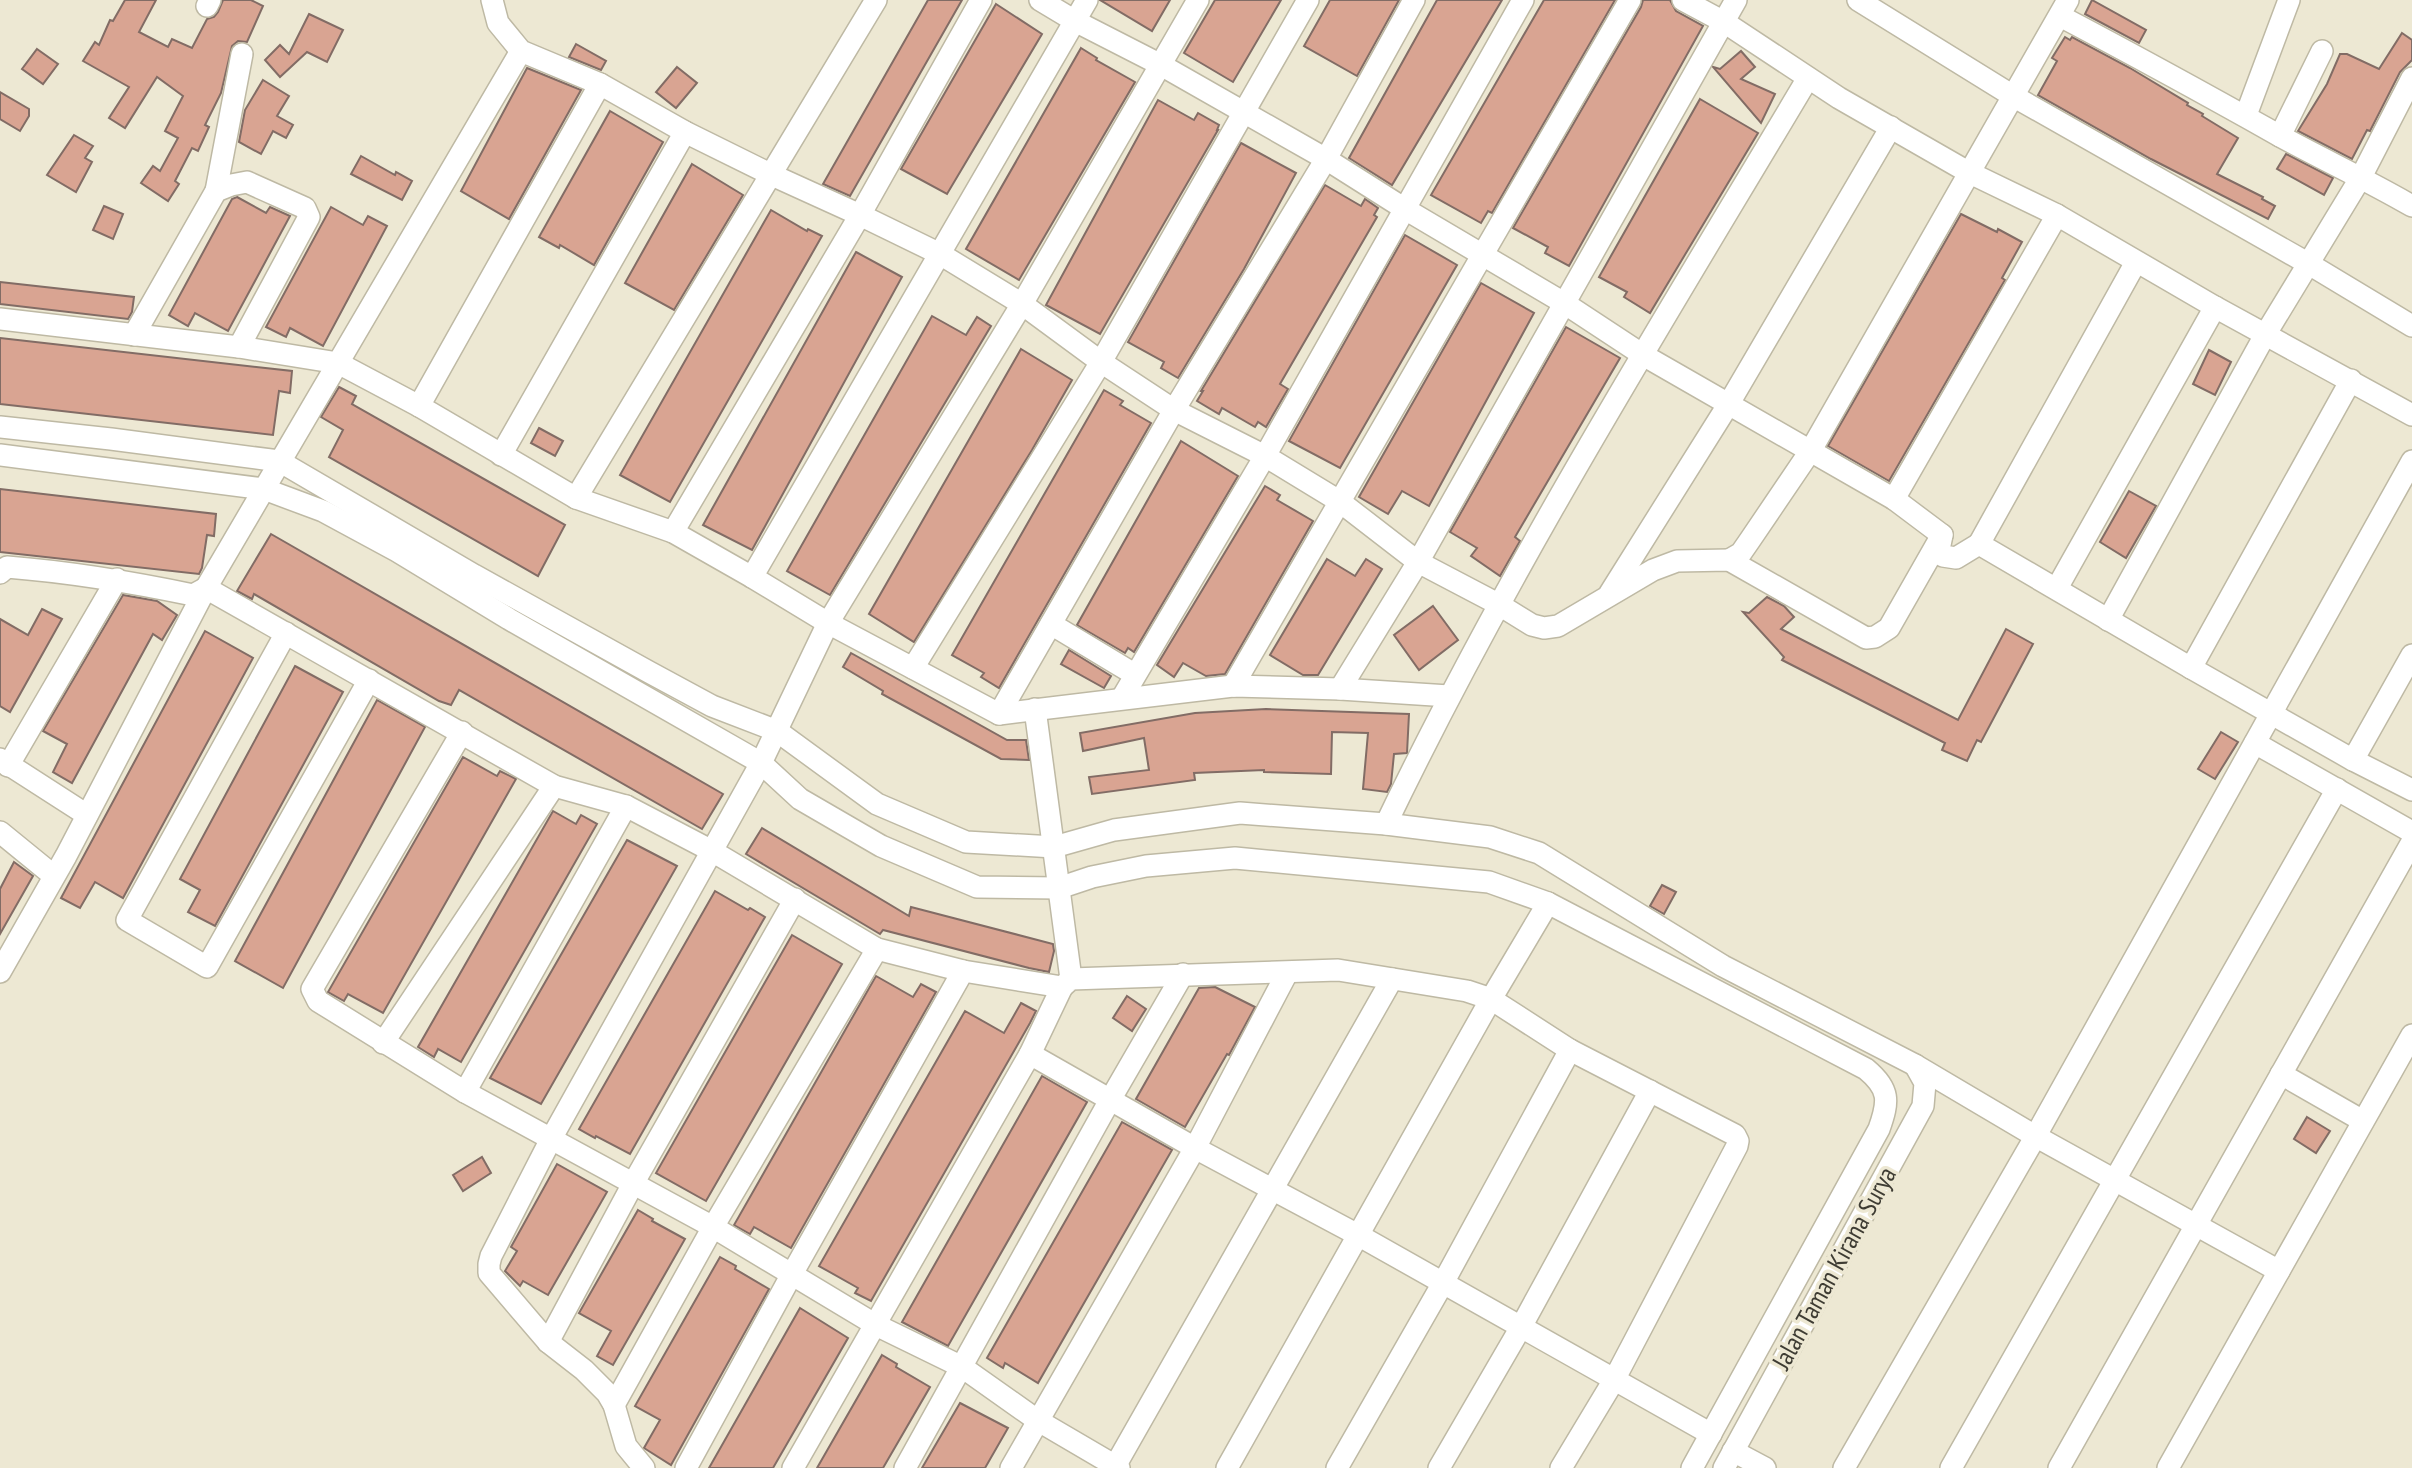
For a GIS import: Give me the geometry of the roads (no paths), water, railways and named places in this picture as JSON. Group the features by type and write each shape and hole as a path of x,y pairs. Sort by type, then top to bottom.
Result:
{"street":[{"path":"492,0 498,23 521,51 600,84 685,132 940,254 1023,304 1101,362 1174,410 1265,456 1339,501 1418,562 1532,625 1544,628 1558,626 1653,570 1676,561 1729,560 1741,553 1811,450 2064,8 2280,136 2412,206"},
{"path":"576,498 876,0"},
{"path":"673,533 860,215 981,0"},
{"path":"1040,0 1326,159 1564,303 1643,355 1894,499 1942,535"},
{"path":"752,577 1087,0"},
{"path":"644,1468 626,1446 614,1405 607,1393 584,1370 548,1342 489,1273 489,1264 551,1139 761,763 828,623 1023,304 1198,0"},
{"path":"913,668 1101,362 1308,0"},
{"path":"999,714 1174,410 1326,159 1414,0"},
{"path":"1122,698 1265,456 1522,0"},
{"path":"1233,686 1630,0"},
{"path":"1683,0 1724,22 1808,78 1968,172 2057,215 2215,307 2412,415"},
{"path":"1340,689 1418,562 1736,0"},
{"path":"1858,0 2013,96 2309,264 2412,326"},
{"path":"2246,115 2290,0"},
{"path":"0,972 87,816 206,588 521,51"},
{"path":"2280,136 2322,51"},
{"path":"134,335 216,191 242,54"},
{"path":"1386,824 1498,604 1808,78"},
{"path":"419,406 600,84"},
{"path":"2108,620 2265,335 2361,177 2408,92"},
{"path":"1608,596 1728,405 1891,127"},
{"path":"501,455 685,132"},
{"path":"216,191 247,183 305,208 309,217 239,347"},
{"path":"1894,499 2057,215"},
{"path":"1942,535 1939,551 1943,556 1956,558 1979,544 2136,262"},
{"path":"2057,589 2215,307"},
{"path":"0,319 239,347 338,363 419,406 576,498 673,533 828,623 999,714 1233,686 1449,696"},
{"path":"2191,668 2351,380"},
{"path":"0,427 111,439 274,472 474,575 712,706 777,731 877,804 966,842 1054,847 1114,830 1240,813 1386,824 1490,837 1539,853 1723,966 1915,1065 2035,1136 2279,1271"},
{"path":"0,455 274,472 323,511 397,551 509,619 761,763 800,799 881,846 977,887 1059,888 1092,877 1146,866 1234,858 1489,881 1548,903 1491,999 1227,1468"},
{"path":"1844,1468 2035,1136 2412,461"},
{"path":"1729,560 1866,638 1875,637 1889,628 1942,535"},
{"path":"1979,544 2191,668 2353,760 2412,790"},
{"path":"0,573 7,567 117,579 193,595 206,588"},
{"path":"87,816 4,762 117,579"},
{"path":"206,588 554,786 626,806 712,851 877,949 963,971 1066,983 1183,974 1338,970 1467,991 1491,999 1570,1050 1735,1135 1737,1146 1614,1380 1562,1468"},
{"path":"1051,624 1135,674"},
{"path":"286,633 127,920 207,967 369,680"},
{"path":"2353,760 2412,655"},
{"path":"793,1468 1030,1054 1066,983 1059,888 1035,709"},
{"path":"462,732 312,989 318,1001 465,1092 634,1182 876,1325 962,1367 1037,1420 1116,1467 1392,979"},
{"path":"2255,743 2412,832"},
{"path":"383,1043 554,786"},
{"path":"1951,1468 2336,789"},
{"path":"465,1092 626,806"},
{"path":"0,832 59,867"},
{"path":"2059,1468 2412,842"},
{"path":"548,1342 634,1182 795,899"},
{"name":"Jalan Taman Kirana Surya","path":"1548,903 1866,1069 1878,1079 1886,1094 1886,1109 1879,1129 1692,1468"},
{"path":"614,1405 713,1227 877,949"},
{"path":"686,1468 963,971"},
{"path":"1011,1468 1195,1148 1287,973"},
{"path":"905,1468 1183,974"},
{"path":"2168,1468 2412,1035"},
{"path":"1337,1468 1443,1283 1570,1050"},
{"path":"1030,1054 1711,1434"},
{"name":"Jalan Taman Kirana Surya","path":"1729,1460 1923,1106 1925,1083 1915,1065"},
{"path":"2281,1074 2363,1121"},
{"path":"1439,1468 1521,1327 1650,1091"},
{"path":"1729,1460 1765,1468"}]}
